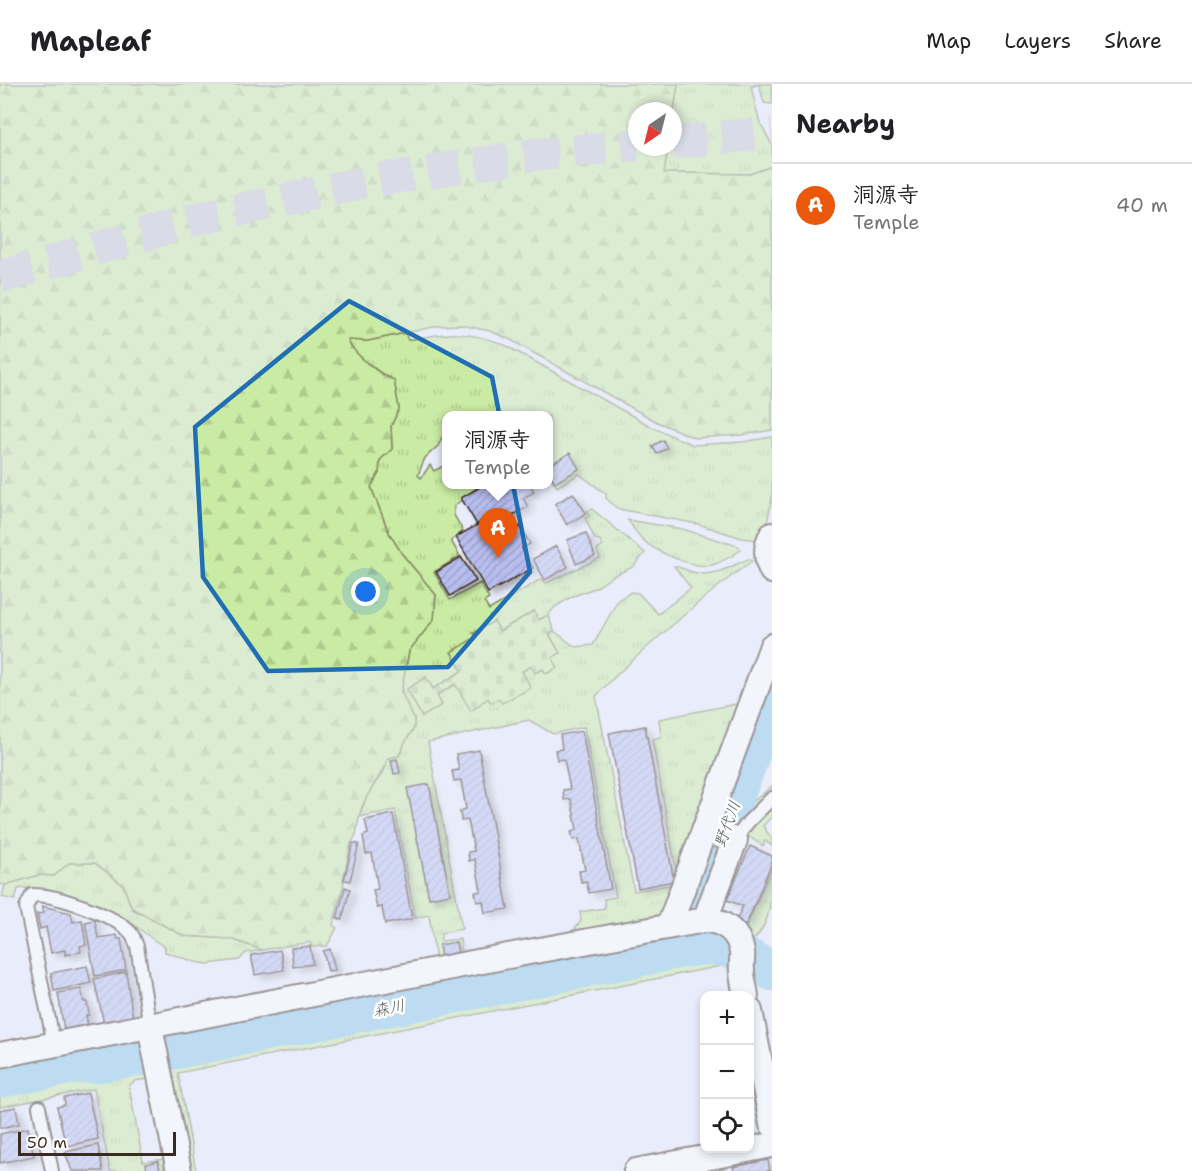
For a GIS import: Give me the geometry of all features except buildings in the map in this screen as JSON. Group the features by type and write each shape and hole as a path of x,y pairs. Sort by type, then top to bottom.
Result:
{"street":[{"path":"772,535 767,550 772,571"},
{"path":"687,924 720,836 772,645"},
{"path":"687,924 720,836"},
{"path":"0,1054 54,1044 152,1032 714,920 728,927 736,935 742,956 741,970 745,991"},
{"path":"152,1032 179,1171"},
{"path":"754,1032 772,1124"},
{"path":"636,1171 772,1145"}],"lane":[{"path":"720,836 748,822 772,798"},
{"path":"54,1044 26,907 32,895 42,895 99,912 132,934 137,946 152,1032"},
{"path":"39,1107 52,1171"}],"highlighted area":[{"path":"349,301 492,377 530,572 448,667 268,671 203,577 195,427"}],"green space":[{"path":"0,84 678,84 675,102 628,102 628,156 667,156 664,173 750,174 772,166 772,430 742,435 695,438 657,422 509,339 490,331 461,325 438,326 368,341 348,340 355,351 368,363 394,380 399,409 391,426 392,449 380,460 379,473 371,487 389,533 402,554 436,595 434,619 409,651 401,692 414,719 414,728 399,756 388,758 361,809 333,925 337,928 327,946 312,947 310,942 262,950 231,939 184,936 132,908 123,885 95,863 69,863 54,876 39,875 5,885 0,884"},
{"path":"678,84 759,84 751,87 759,120 772,145 772,166 750,174 664,173 667,156 682,156 682,102 675,102"},
{"path":"759,84 772,84 772,104 764,103"},
{"path":"405,333 408,340 457,334 492,340 505,345 654,428 693,445 742,442 772,437 772,498 766,528 757,540 742,538 698,524 618,509 606,498 606,494 579,474 557,487 553,480 553,411 442,411 442,437 438,446 425,458 418,475 421,478 430,465 434,471 442,467 442,489 475,489 454,506 454,515 463,531 451,541 460,556 434,572 450,600 480,583 489,599 484,602 489,610 541,579 546,583 600,558 597,550 603,546 600,540 595,539 585,518 589,516 587,511 592,509 645,553 633,567 613,576 597,587 571,597 539,620 534,611 499,631 474,633 476,636 462,671 433,689 436,695 456,684 479,704 488,698 499,699 530,688 522,671 560,653 549,634 554,631 575,647 593,645 618,600 631,592 638,593 658,614 691,588 674,566 704,574 717,572 749,559 752,561 655,640 596,696 634,891 676,884 664,912 657,918 581,933 575,928 581,921 580,912 605,908 604,899 616,897 584,727 553,734 529,720 428,742 462,929 441,933 441,941 460,939 462,956 436,961 429,915 415,918 395,810 359,817 368,793 384,771 388,758 399,755 414,728 414,719 401,692 409,651 434,619 436,595 402,554 389,533 371,487 379,473 380,460 392,449 391,426 399,409 394,380 368,363 347,340 368,341"},
{"path":"628,520 682,529 738,546 741,550 724,561 712,565 704,566 685,562 648,544 638,535"},
{"path":"534,611 539,620 548,615 554,631 549,634 560,653 552,658 557,668 546,674 543,669 535,673 531,666 522,671 531,688 502,703 499,699 491,703 488,698 471,711 455,684 437,695 442,705 422,717 407,689 426,677 433,689 462,671 451,652 476,637 474,633 494,621 500,631"},
{"path":"741,703 678,879 652,739 661,737 659,719"},
{"path":"772,710 772,730 749,797 755,800 772,786 772,792 746,816 734,812"},
{"path":"772,804 772,816 763,826 772,839 772,846 765,841 763,846 745,834"},
{"path":"69,863 95,863 123,885 132,909 184,936 231,939 262,950 246,953 239,960 208,964 195,962 165,952 165,947 130,922 92,903 24,888 18,889 15,900 2,897 5,885 39,875 54,876"},
{"path":"772,867 770,908 764,926 752,941 743,935"},
{"path":"681,934 676,944 171,1045 167,1033"},
{"path":"710,952 725,954 733,958 731,964 178,1073 196,1171 191,1171 172,1071 168,1071 168,1055 462,996"},
{"path":"131,1040 138,1041 145,1049 94,1058 87,1054 0,1071 0,1063"},
{"path":"147,1061 148,1079 135,1081 129,1086 143,1162 164,1159 167,1171 110,1171 94,1089 0,1107 0,1088"}],"waterway":[{"name":"野代川","path":"682,949 772,698"},
{"name":"森川","path":"0,1079 80,1064 96,1064 150,1055 682,949 710,946 726,948 751,958 772,972"}],"tunnel":[{"path":"682,141 772,133"},
{"path":"0,277 198,219 366,182 532,155 628,146"}],"place":[{"name":"洞源寺","path":"498,558"}]}
